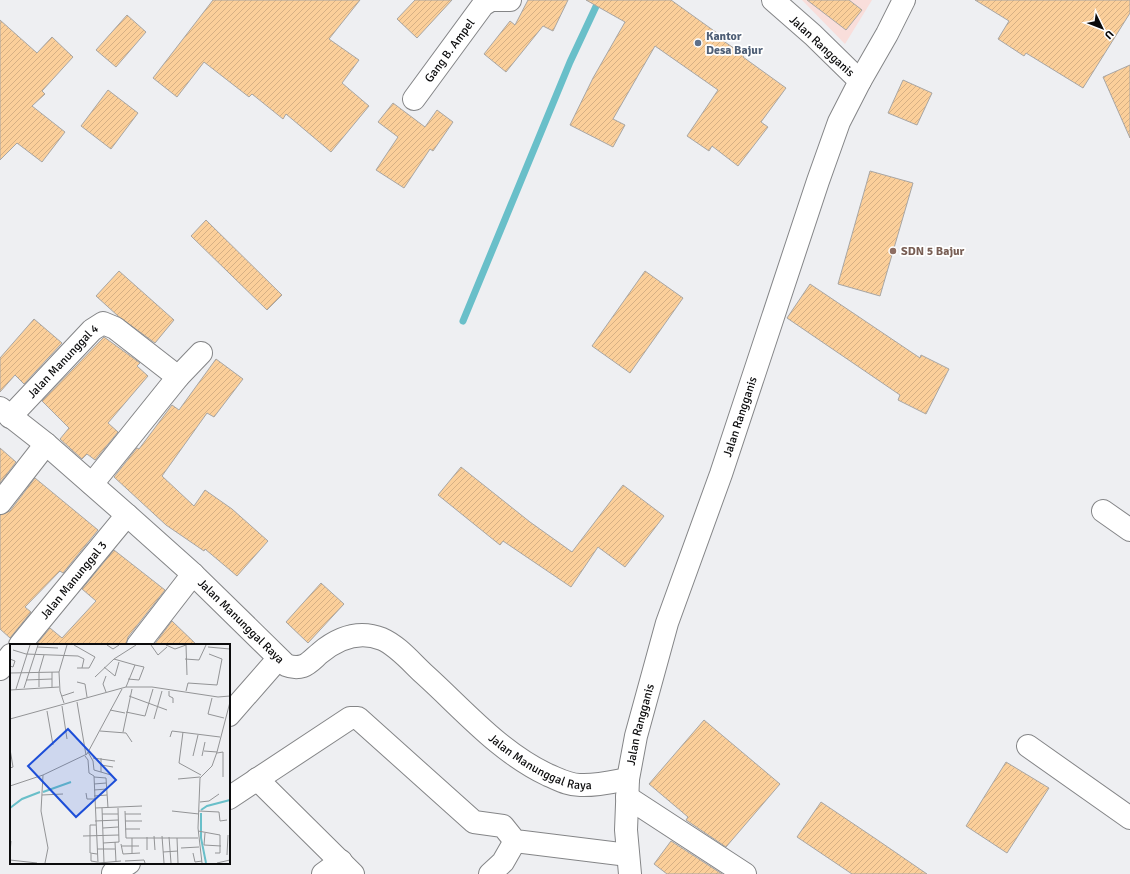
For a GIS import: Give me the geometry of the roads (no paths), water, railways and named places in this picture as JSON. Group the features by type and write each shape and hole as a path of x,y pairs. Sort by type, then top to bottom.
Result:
{"street":[{"name":"Gang B. Ampel","path":"414,100 483,5 491,0 510,0"},
{"name":"Jalan Rangganis","path":"629,865 626,830 627,788 636,736 667,623 721,474 820,174 839,122 860,81 813,35 773,0"},
{"path":"860,81 887,34 904,0"},
{"name":"Jalan Manunggal 4","path":"5,412 92,330 103,323 115,328 178,377"},
{"path":"92,484 178,377 201,353"},
{"name":"Jalan Manunggal Raya","path":"5,412 46,444 128,515 193,574 278,659 290,666 304,666 329,646 343,639 367,635 382,640 395,648 455,702 494,740 516,757 565,782 579,785 627,788"},
{"path":"0,503 46,444"},
{"path":"1103,511 1130,530"},
{"name":"Jalan Manunggal 3","path":"21,644 128,515"},
{"path":"139,644 193,574"},
{"path":"10,656 0,670 10,679"},
{"path":"230,714 278,659"},
{"path":"230,797 350,718 358,718 474,822 503,826 515,841 629,865"},
{"path":"1028,746 1130,818"},
{"path":"257,779 347,867 323,874"},
{"path":"627,788 745,874"},
{"path":"490,874 503,862 515,841"}],"waterway":[{"path":"463,321 570,62 599,0"}],"place":[{"name":"Kantor Desa Bajur","path":"698,43"},
{"name":"SDN 5 Bajur","path":"893,251"}]}
